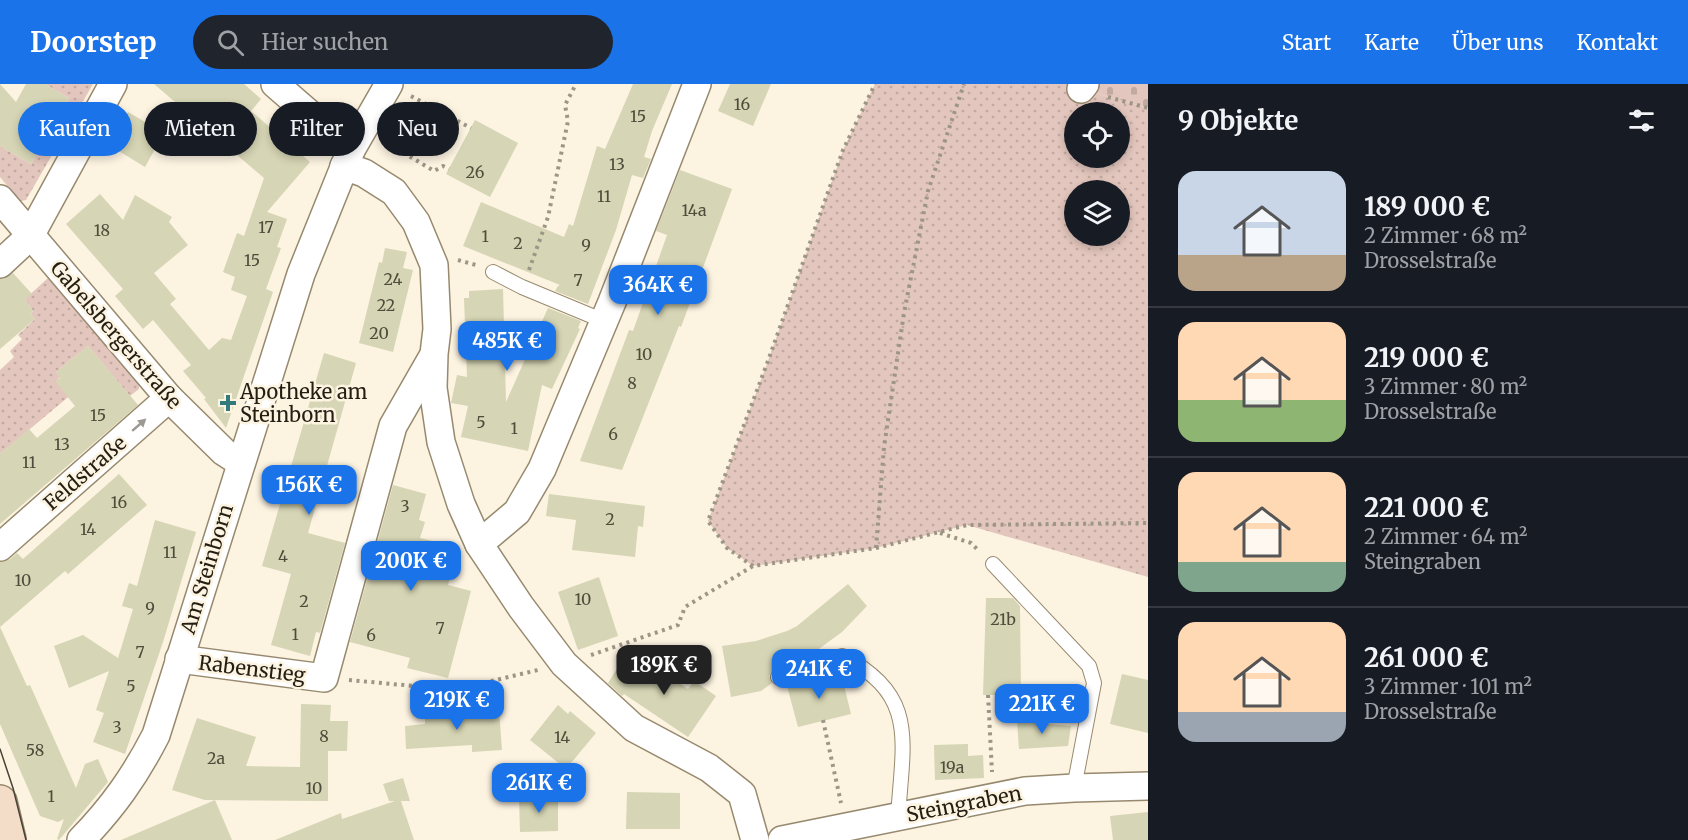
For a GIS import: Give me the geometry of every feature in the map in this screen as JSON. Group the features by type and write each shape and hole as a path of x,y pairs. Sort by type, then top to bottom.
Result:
{"street":[{"path":"0,264 30,236 113,84"},
{"path":"276,84 298,102"},
{"name":"Am Steinborn","path":"365,127 389,84"},
{"path":"479,544 516,512 542,469 604,321 697,84"},
{"name":"Am Steinborn","path":"81,840 121,794 156,735 301,274 350,156"},
{"path":"357,156 364,173 394,192 416,222 434,266 437,329 433,388 441,442 461,504 479,544 521,607 564,664 634,728 709,768 742,794 755,840"},
{"name":"Gabelsbergerstraße","path":"0,199 169,398 224,453 241,462"},
{"name":"Rabenstieg","path":"179,659 324,678 393,426 434,354"},
{"name":"Feldstraße","path":"0,547 169,398"},
{"name":"Steingraben","path":"782,840 1025,791 1148,786"},
{"path":"0,802 9,840"}],"lane":[{"path":"493,272 522,287 604,321"},
{"path":"993,564 1089,666 1094,682 1074,788"},
{"path":"777,677 842,656 863,667 886,687 897,708 903,727 898,818"}],"path":[{"path":"389,84 471,128"},
{"path":"522,287 548,217 568,121 565,105 576,84"},
{"path":"875,84 843,150 708,521 727,548 753,566 876,548 967,525 1148,523"},
{"path":"876,548 884,447 904,313 928,191 964,84"},
{"path":"1083,86 1148,108"},
{"path":"365,151 434,171 443,166 449,169"},
{"path":"434,266 460,259 493,272"},
{"path":"938,532 971,543 993,564"},
{"name":"Rabenstieg","path":"324,678 414,686 479,684 564,664 678,625 685,607 753,566"},
{"path":"988,695 994,798"},
{"path":"823,720 846,828"}],"green space":[{"path":"45,84 93,84 83,102 67,102 69,98"},
{"path":"875,84 1074,84 1081,89 1127,102 1064,102 1064,168 1130,168 1130,103 1148,108 1148,577 967,525 876,548 753,566 727,548 708,521 843,150"},
{"path":"1085,84 1148,84 1148,108 1130,102 1081,89"},
{"path":"0,146 31,164 36,156 51,156 26,200 20,201 0,177"},
{"path":"48,278 72,306 83,297 139,364 129,372 139,384 139,389 130,396 88,346 56,372 60,377 56,381 73,393 0,454 0,370 14,357 10,351 22,339 18,335 35,319 30,314 33,311 25,299"}],"building":[{"path":"0,84 16,102 26,84 45,84 69,98 67,102 18,102 18,156 36,156 31,164 0,146"},
{"path":"154,84 244,84 261,99 257,104 175,102"},
{"path":"633,84 672,84 652,131 644,157 651,159 643,178 632,175 616,230 588,304 555,291 560,285 463,246 481,202 564,237 569,224 573,226 597,146 605,149"},
{"path":"730,84 771,84 753,126 718,111"},
{"path":"132,114 144,121 144,156 151,156 145,167 127,156 132,156"},
{"path":"257,116 269,127 269,156 303,156 310,162 267,212 287,219 277,247 281,248 266,289 273,292 226,428 204,399 206,398 183,371 191,365 153,320 143,329 115,296 123,289 66,224 100,194 123,220 135,195 172,217 169,222 188,245 154,273 176,299 170,304 209,350 222,338 231,340 247,296 231,290 235,277 223,272 237,233 244,236 264,178 238,156 257,156"},
{"path":"475,120 518,143 490,197 446,174 456,156 459,156 459,150"},
{"path":"680,170 732,189 681,327 679,326 622,470 580,461 629,330 633,331 667,235 656,231"},
{"path":"385,248 407,252 403,268 413,270 393,352 359,343 379,262 382,263"},
{"path":"13,273 32,294 25,299 33,311 30,314 35,319 0,349 0,279"},
{"path":"503,289 506,402 548,308 581,321 578,328 580,329 552,389 542,385 528,451 461,437 468,406 451,403 457,375 467,377 464,298 469,298 469,291"},
{"path":"88,346 138,405 0,524 0,454 29,429 37,438 75,406 55,381 60,378 56,372"},
{"path":"324,353 356,363 308,533 345,543 320,633 316,632 310,656 271,645 291,574 262,566"},
{"path":"119,474 147,505 68,574 65,571 0,627 0,562 10,559 17,553 23,559"},
{"path":"393,485 426,494 419,520 425,522 420,538 457,547 448,585 471,591 448,678 407,668 410,658 350,642"},
{"path":"549,494 645,506 643,527 638,526 635,557 572,550 576,520 546,516"},
{"path":"155,520 196,532 163,642 125,754 93,742 104,713 96,710 109,671 69,688 54,646 83,635 118,658 133,609 122,606 129,583 137,586"},
{"path":"599,577 618,636 578,650 558,592"},
{"path":"848,584 867,606 842,632 805,659 772,671 769,676 772,683 761,691 731,697 722,646 756,641 787,631 797,626"},
{"path":"986,598 1013,598 1020,606 1021,695 983,695"},
{"path":"0,627 27,686 30,685 76,788 85,764 98,759 108,782 59,840 57,839 64,819 58,822 40,816 0,724"},
{"path":"625,656 633,680 647,661 688,689 694,681 716,696 688,737 624,694 622,696 608,683"},
{"path":"841,673 851,714 798,727 787,686"},
{"path":"1122,674 1148,680 1148,733 1110,724"},
{"path":"301,704 331,705 330,721 348,721 347,751 328,751 328,801 205,800 172,790 197,718 256,737 246,766 300,767"},
{"path":"558,705 568,714 570,711 596,733 566,769 530,740"},
{"path":"499,709 502,750 472,752 472,745 406,749 405,726 425,724 425,713"},
{"path":"1017,721 1071,726 1068,746 1019,749"},
{"path":"968,744 968,756 983,755 984,778 935,780 934,745"},
{"path":"403,778 410,801 401,801 414,840 275,840 341,813 342,819 395,801 389,801 383,784"},
{"path":"627,792 680,793 680,829 626,829"},
{"path":"558,796 558,831 520,832 519,797"},
{"path":"215,800 232,840 121,840"},
{"path":"1148,812 1148,840 1113,840 1110,816"}],"tram line":[{"path":"0,749 26,840"}],"place":[{"name":"Apotheke am Steinborn","path":"228,403"}]}
